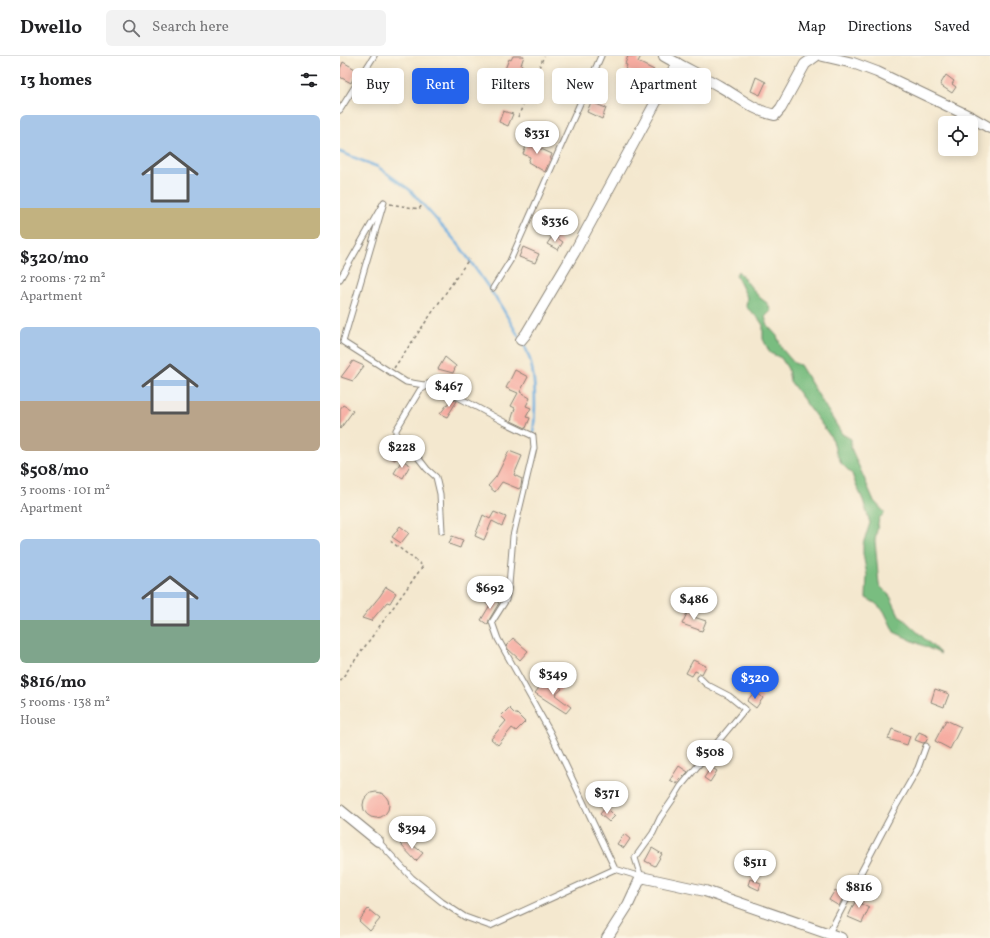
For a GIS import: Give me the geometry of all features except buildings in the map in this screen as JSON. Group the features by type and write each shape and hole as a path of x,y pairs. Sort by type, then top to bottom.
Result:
{"street":[{"path":"664,56 721,87 747,104 765,113 775,115 781,108 805,64 816,56"},
{"path":"823,56 853,63 877,72 971,117 990,128"},
{"path":"521,340 574,253 677,63"},
{"path":"340,810 378,842"},
{"path":"607,938 628,905 642,877 705,891 841,938"}],"lane":[{"path":"340,110 374,56"},
{"path":"493,288 510,262 601,56"},
{"path":"340,279 384,202"},
{"path":"384,202 342,342 406,382 424,385 432,383 533,436 534,448 513,536 509,585 506,600 492,622 498,639 550,732 616,870"},
{"path":"432,383 420,390 396,430 396,440 416,455 427,469 436,477 440,494 442,530"},
{"path":"642,877 635,858 653,833 660,818 674,800 681,786 745,709 729,696 706,684 700,678"},
{"path":"829,933 895,808 918,768 926,746"},
{"path":"378,842 412,878 442,902 465,917 490,926 616,870 642,877"}],"path":[{"path":"518,117 544,56"},
{"path":"384,202 419,209 423,204"},
{"path":"390,372 417,337 469,259"},
{"path":"340,681 423,566 389,540"}],"green space":[{"path":"738,271 759,297 767,303 771,311 765,317 768,326 777,336 782,349 794,363 800,365 842,434 851,439 851,448 874,501 885,513 879,518 875,541 879,585 890,596 899,615 941,654 894,632 884,611 875,603 866,598 867,575 863,554 863,544 870,523 863,500 852,474 842,464 836,453 833,440 790,381 788,369 781,358 770,353 763,339 763,325 746,307 747,297 736,275"}],"waterway":[{"path":"340,152 378,167 410,190 459,245 500,304 519,337"},
{"path":"523,343 528,353 533,376 535,401 533,436"}]}
